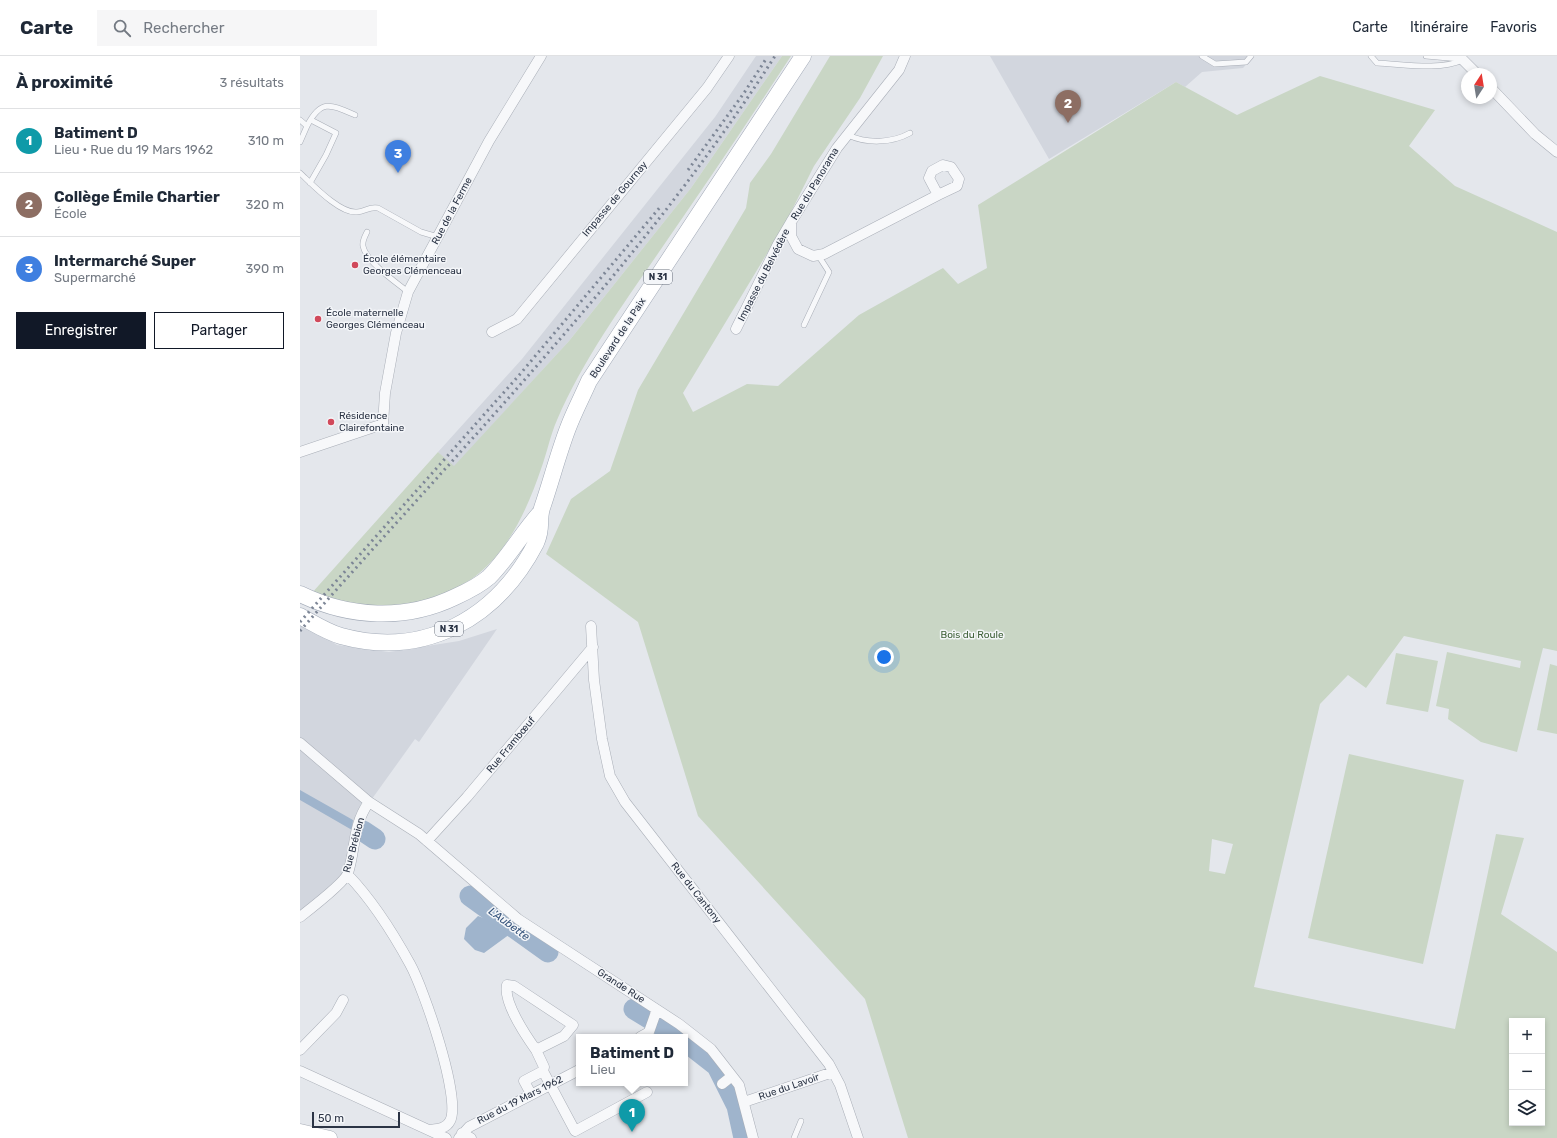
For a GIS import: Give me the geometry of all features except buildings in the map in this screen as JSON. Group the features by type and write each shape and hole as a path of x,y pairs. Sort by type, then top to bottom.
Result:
{"main road":[{"name":"Boulevard de la Paix","path":"300,594 346,611 371,614 410,612 439,605 465,593 488,578 540,513 568,428 589,381 803,56"},
{"name":"Boulevard de la Paix","path":"300,616 340,635 372,642 408,642 443,633 477,615 502,593 522,566 536,543 542,529 540,513"},
{"path":"300,1131 330,1138"}],"street":[{"name":"Rue de la Ferme","path":"300,452 383,424 384,393 396,333 408,292 489,141 541,56"},
{"name":"Impasse de Gournay","path":"492,332 517,319 707,88 729,56"},
{"name":"Rue du Panorama","path":"818,255 807,254 798,249 791,236 791,222 837,148 899,70 905,56"},
{"path":"1461,58 1471,68"},
{"path":"1497,94 1535,134 1557,152"},
{"path":"818,255 824,254 938,195"},
{"name":"Impasse du Belvédère","path":"736,329 778,244 791,222"},
{"name":"Rue du Cantony","path":"592,626 594,680 602,739 610,776 625,802 829,1064 840,1085 858,1138"},
{"name":"Rue Frambœuf","path":"427,841 467,797 593,647"},
{"name":"Grande Rue","path":"300,743 369,802 427,841 518,919 655,1012 679,1024 711,1049 739,1085 753,1138"},
{"name":"Rue Brébion","path":"300,917 319,902 348,875 357,828 369,802"},
{"path":"348,875 388,926 411,966 432,1014 446,1070 452,1112 448,1125 442,1128 429,1130"},
{"path":"536,1050 564,1036 573,1025 514,986 507,985 505,991 509,1002 524,1032 536,1050 544,1067 543,1071 577,1134 647,1092"},
{"path":"300,1050 336,1013 343,1000"},
{"path":"645,1034 655,1012"},
{"path":"300,1071 446,1138"},
{"path":"531,1094 524,1081 543,1071"},
{"name":"Rue du 19 Mars 1962","path":"460,1135 468,1127 576,1072"},
{"name":"Rue du Lavoir","path":"744,1102 834,1072"},
{"path":"722,1084 732,1076"},
{"path":"460,1135 471,1138"}],"lane":[{"path":"1202,56 1215,64 1246,62 1251,56"},
{"path":"1371,56 1377,63 1412,65 1455,64 1461,58"},
{"path":"1426,56 1461,58"},
{"path":"300,142 307,126 321,107 330,106 355,115"},
{"path":"300,120 307,126"},
{"path":"310,183 326,155 336,133 311,120"},
{"path":"847,134 858,140 893,141 910,133"},
{"path":"300,173 324,195 346,210 357,212 372,207 378,208 421,232 438,237"},
{"path":"367,232 363,240 363,246 370,258 408,292"},
{"path":"804,325 829,272 818,255"},
{"path":"794,1138 800,1121"}],"shaded area":[{"path":"756,56 782,56 691,188 569,341 454,467 438,452 522,359 715,117"},
{"path":"990,56 1254,56 1243,68 1202,72 1185,87 1176,82 1049,159"},
{"path":"300,621 337,645 389,652 459,641 497,629 419,742 415,739 364,810 348,875 300,917"}],"green space":[{"path":"782,56 791,56 617,313 591,355 567,398 555,426 535,485 522,516 505,545 495,558 470,580 456,588 427,600 412,604 396,607 365,607 349,605 311,594 438,452 454,466 569,341 691,188"},
{"name":"Bois du Roule","path":"830,56 883,56 860,98 814,166 786,222 683,393 693,412 747,384 778,386 859,315 943,268 958,284 987,268 978,205 1176,82 1237,115 1320,76 1435,110 1409,146 1455,186 1557,232 1557,651 1543,648 1517,752 1481,742 1448,719 1449,709 1436,706 1447,652 1520,668 1521,661 1404,636 1366,688 1348,675 1320,704 1254,987 1455,1029 1496,834 1524,838 1501,914 1557,952 1557,1138 908,1138 865,999 698,816 638,622 546,554 571,499 610,471 638,390 746,208 750,183 771,154","holes":["1212,839 1233,844 1225,874 1209,871"]},
{"path":"1396,653 1438,661 1428,712 1386,704"},
{"path":"1550,664 1557,666 1557,734 1537,730"},
{"path":"1349,754 1464,780 1423,964 1308,938"}],"water":[{"path":"300,790 353,820 352,830 300,800"},
{"path":"478,916 489,920 510,934 484,953 475,950 464,939 466,928"}],"waterway":[{"name":"L'Aubette","path":"363,831 375,839"},
{"name":"L'Aubette","path":"470,896 548,952"},
{"name":"L'Aubette","path":"634,1009 675,1034"},
{"name":"L'Aubette","path":"688,1043 717,1066 737,1106 744,1138"}],"railway":[{"path":"300,631 487,423 609,281 667,208 723,133 775,56"},
{"path":"688,170 744,93 766,59"},
{"path":"300,622 521,373 661,206"}],"place":[{"name":"Collège Émile Chartier","path":"1068,123"},
{"name":"Intermarché Super","path":"398,173"},
{"name":"École élémentaire Georges Clémenceau","path":"355,265"},
{"name":"École maternelle Georges Clémenceau","path":"318,319"},
{"name":"Résidence Clairefontaine","path":"331,422"},
{"name":"Batiment D","path":"632,1132"}]}
